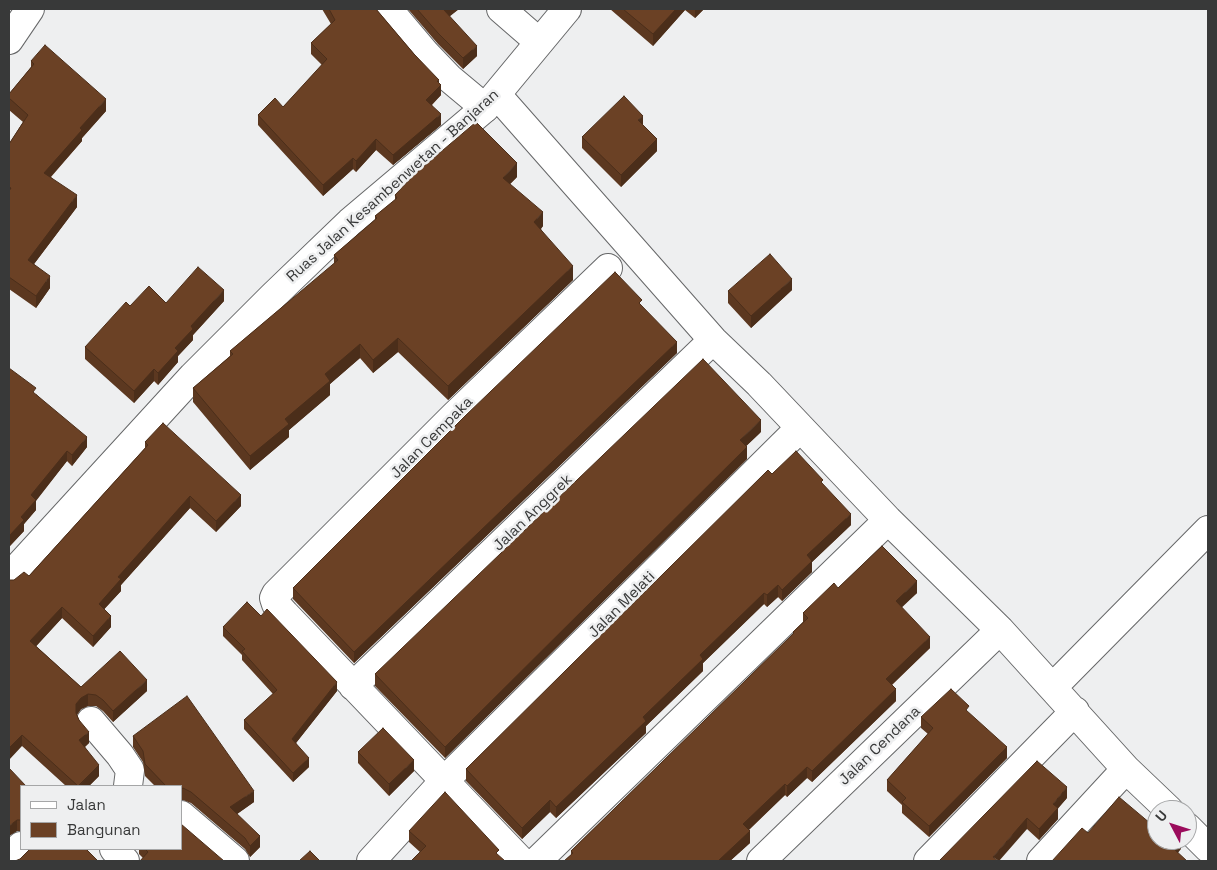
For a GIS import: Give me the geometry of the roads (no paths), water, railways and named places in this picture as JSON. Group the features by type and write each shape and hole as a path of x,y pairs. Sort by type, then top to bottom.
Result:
{"street":[{"path":"9,40 30,9"},
{"path":"388,9 449,78 491,101 713,340 759,384 888,520 1000,630 1126,769 1159,800"},
{"path":"501,9 539,42"},
{"name":"Ruas Jalan Kesambenwetan - Banjaran","path":"9,577 193,376 273,296 350,222 491,101 567,9"},
{"name":"Jalan Cempaka","path":"353,686 276,604 274,598 276,594 454,416 608,268"},
{"name":"Jalan Anggrek","path":"353,686 713,340"},
{"name":"Jalan Melati","path":"370,861 444,782 800,428"},
{"path":"537,861 888,520"},
{"path":"1053,687 1208,530"},
{"name":"Jalan Cendana","path":"761,861 1000,630"},
{"path":"353,686 522,861"},
{"path":"928,861 1075,711"},
{"path":"91,721 120,755 136,781"},
{"path":"1041,861 1126,769"},
{"path":"182,816 235,861"},
{"path":"1197,837 1208,848"},
{"path":"9,858 20,847"},
{"path":"115,850 125,861"}]}
